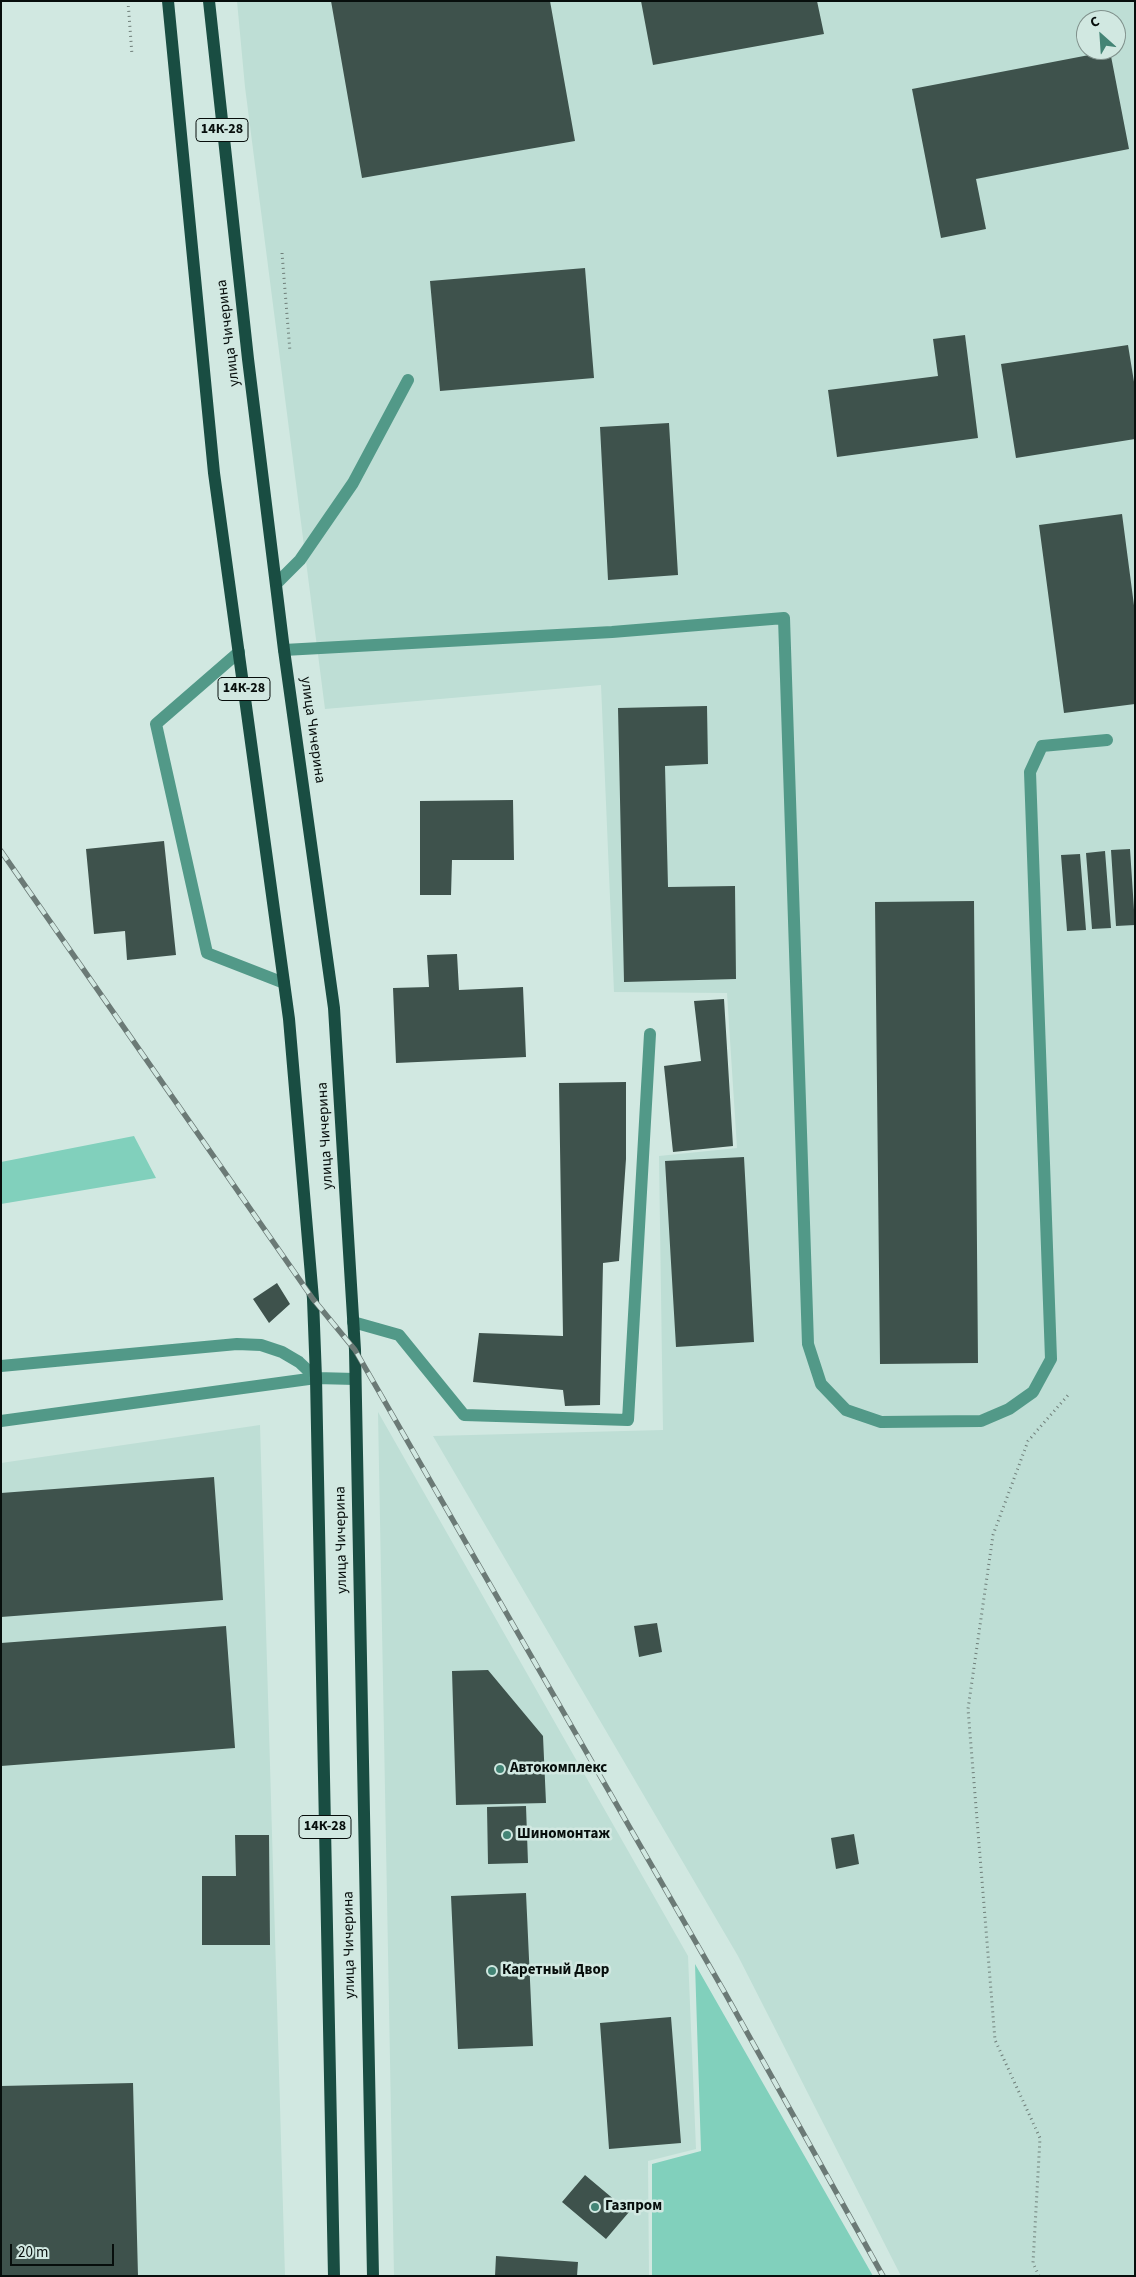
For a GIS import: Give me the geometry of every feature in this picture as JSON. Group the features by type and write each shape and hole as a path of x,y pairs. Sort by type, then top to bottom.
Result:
{"main road":[{"name":"улица Чичерина","path":"168,1 214,473 284,983 312,1289 316,1378 334,2276"},
{"name":"улица Чичерина","path":"209,1 248,359 284,650 334,1008 355,1379 373,2276"}],"lane":[{"path":"276,584 300,560 353,483 408,380"},
{"path":"284,650 612,632 784,618 808,1344 821,1384 846,1410 881,1422 981,1421 1010,1409 1033,1392 1051,1359 1030,772 1042,746 1107,740"},
{"path":"239,652 156,724 207,953 284,983"},
{"path":"353,1322 399,1335 464,1415 628,1420 650,1034"},
{"path":"1,1366 237,1344 261,1346 282,1352 299,1362 316,1378"},
{"path":"1,1421 316,1378 355,1379"}],"path":[{"path":"128,1 132,55"},
{"path":"282,254 290,352"},
{"path":"1039,2276 1033,2264 1040,2138 995,2040 968,1709 993,1534 1028,1441 1069,1394"}],"shaded area":[{"path":"237,1 1135,1 1135,2276 901,2276 738,1956 433,1436 663,1430 659,1156 737,1148 727,993 614,992 601,685 325,709 245,87"},
{"path":"378,1412 688,1956 696,2149 648,2161 649,2276 394,2276"},
{"path":"260,1425 285,2276 1,2276 1,1463"}],"green space":[{"path":"134,1136 156,1178 1,1204 1,1162"},
{"path":"695,1964 873,2276 652,2276 652,2164 701,2151"}],"building":[{"path":"331,1 550,1 575,141 362,178"},
{"path":"641,1 817,1 824,34 653,65"},
{"path":"1076,58 1076,60 1112,60 1129,149 976,179 986,229 941,238 912,89"},
{"path":"585,268 594,378 440,391 430,281"},
{"path":"965,335 978,438 837,457 828,390 938,376 933,339"},
{"path":"1128,345 1135,388 1135,439 1016,458 1001,364"},
{"path":"669,423 678,575 608,580 600,427"},
{"path":"1122,514 1135,613 1135,704 1064,713 1039,525"},
{"path":"707,706 708,764 665,766 668,887 735,886 736,979 624,982 618,708"},
{"path":"513,800 514,860 452,860 451,895 420,895 420,801"},
{"path":"164,841 176,955 127,960 125,931 94,934 86,849"},
{"path":"1130,849 1135,925 1116,926 1111,850"},
{"path":"1105,851 1111,928 1092,929 1086,853"},
{"path":"1080,854 1086,930 1067,931 1061,855"},
{"path":"974,901 978,1363 880,1364 875,902"},
{"path":"457,954 459,990 523,987 526,1057 396,1063 393,988 429,987 427,955"},
{"path":"724,999 733,1146 673,1152 664,1066 701,1061 694,1001"},
{"path":"626,1082 626,1159 619,1261 603,1263 600,1405 565,1406 563,1390 473,1382 479,1333 563,1336 559,1083"},
{"path":"744,1157 754,1342 676,1347 665,1161"},
{"path":"277,1283 290,1304 269,1323 253,1299"},
{"path":"214,1477 223,1600 1,1617 1,1493"},
{"path":"657,1623 662,1652 639,1657 634,1626"},
{"path":"226,1626 235,1748 1,1766 1,1643"},
{"name":"Автокомплекс","path":"488,1670 543,1736 546,1803 456,1805 452,1671"},
{"name":"Шиномонтаж","path":"526,1806 528,1863 488,1864 487,1807"},
{"path":"854,1834 859,1864 836,1869 831,1838"},
{"path":"235,1835 269,1835 270,1945 202,1945 202,1876 236,1876"},
{"name":"Каретный Двор","path":"526,1893 533,2046 458,2049 451,1896"},
{"path":"671,2017 681,2143 609,2149 600,2023"},
{"path":"133,2083 138,2276 1,2276 1,2086"},
{"name":"Газпром","path":"585,2175 629,2212 606,2239 562,2202"},
{"path":"496,2256 578,2262 577,2276 495,2276"}],"railway":[{"path":"1,851 313,1299 355,1350 725,1993 883,2276"}],"place":[{"name":"Автокомплекс","path":"500,1769"},
{"name":"Шиномонтаж","path":"507,1835"},
{"name":"Каретный Двор","path":"492,1971"},
{"name":"Газпром","path":"595,2207"}]}
